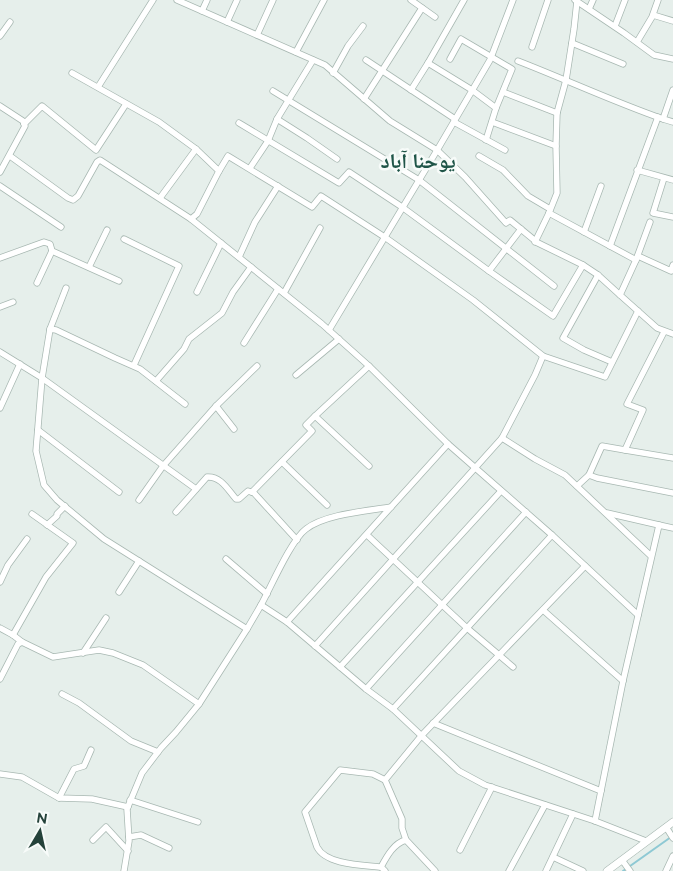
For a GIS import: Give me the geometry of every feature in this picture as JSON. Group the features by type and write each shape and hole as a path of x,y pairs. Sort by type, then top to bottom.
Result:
{"street":[{"path":"98,87 153,0"},
{"path":"177,0 325,65 390,121 437,150 465,177 506,223 510,220 536,242 583,265 598,275 657,328 673,334"},
{"path":"202,11 207,0"},
{"path":"227,22 237,0"},
{"path":"257,35 273,0"},
{"path":"296,52 324,0"},
{"path":"412,0 435,17"},
{"path":"411,90 464,0"},
{"path":"329,330 386,238 472,90 490,57 513,0"},
{"path":"532,46 548,0"},
{"path":"589,9 593,0"},
{"path":"615,26 625,0"},
{"path":"637,42 653,15 658,0"},
{"path":"536,242 557,193 556,146 558,113 572,43 576,1 615,26 654,55 673,59"},
{"path":"364,99 422,8"},
{"path":"653,15 673,20"},
{"path":"0,36 10,22"},
{"path":"333,73 348,46 363,26"},
{"path":"450,59 461,39 512,69 496,108 486,140"},
{"path":"572,43 623,64"},
{"path":"250,168 268,141 277,119 313,60"},
{"path":"366,60 455,120 505,150"},
{"path":"518,62 627,106 673,122"},
{"path":"428,63 472,90 496,108"},
{"path":"72,72 159,122 196,149 219,171"},
{"path":"610,246 637,170 673,90"},
{"path":"273,91 418,180 554,286"},
{"path":"502,92 558,113"},
{"path":"1,169 10,156 25,126 24,124 42,106 96,150 126,104"},
{"path":"0,106 23,121 24,124"},
{"path":"277,119 337,159"},
{"path":"492,122 556,146"},
{"path":"239,123 339,183 349,172 553,316 583,265"},
{"path":"160,198 196,149"},
{"path":"10,156 73,200 78,196 97,162 100,160 192,219 329,330 448,444 552,534 638,615"},
{"path":"192,219 197,214 228,156 312,207 321,196 386,238 473,300 543,356 603,377 606,376 638,311"},
{"path":"479,156 503,170 528,196 584,232 610,246 671,271 673,265"},
{"path":"637,170 673,180"},
{"path":"664,178 653,214 673,217"},
{"path":"0,186 60,227"},
{"path":"239,257 255,222 278,186"},
{"path":"584,232 601,186"},
{"path":"620,295 637,258 650,222"},
{"path":"244,343 281,291 320,228"},
{"path":"489,271 520,229"},
{"path":"89,267 107,230"},
{"path":"124,239 179,266 134,365"},
{"path":"0,258 44,242 50,244 52,250 38,283"},
{"path":"197,292 221,243"},
{"path":"52,250 120,281"},
{"path":"156,381 184,349 189,339 222,314 232,292 251,267"},
{"path":"598,275 563,338 584,350 612,362"},
{"path":"66,288 50,329 42,378 36,451 44,485 64,506 104,539 247,629"},
{"path":"0,307 13,302"},
{"path":"50,329 134,365 185,404"},
{"path":"625,450 643,410 628,404 664,332"},
{"path":"296,375 339,339"},
{"path":"0,352 42,378 196,490"},
{"path":"315,646 502,438 543,356"},
{"path":"0,408 20,364"},
{"path":"140,500 163,466 216,406 257,366"},
{"path":"176,512 207,477 219,480 236,499 239,499 248,491 252,492 312,431 306,425 368,366"},
{"path":"216,406 234,429"},
{"path":"315,416 369,466"},
{"path":"38,430 119,492"},
{"path":"502,438 565,475 651,556"},
{"path":"287,622 448,444"},
{"path":"577,486 589,475 602,446 673,458"},
{"path":"282,462 327,505"},
{"path":"589,475 673,493"},
{"path":"340,667 501,491"},
{"path":"252,492 298,540"},
{"path":"47,525 64,506"},
{"path":"124,871 129,837 128,807 142,773 199,704 247,629 305,530 320,521 392,507"},
{"path":"366,689 526,512"},
{"path":"606,513 673,528"},
{"path":"13,635 46,577 73,543 32,514"},
{"path":"595,821 623,681 659,525"},
{"path":"393,709 552,534"},
{"path":"367,535 467,628 514,667"},
{"path":"0,582 8,564 27,539"},
{"path":"226,559 267,594"},
{"path":"119,592 139,561"},
{"path":"386,780 433,723 585,566"},
{"path":"261,605 287,622 366,689 393,709 459,772 492,787 595,821 646,841"},
{"path":"543,610 623,681"},
{"path":"83,653 106,618"},
{"path":"0,628 22,642 53,656 99,650 114,653 143,665 199,704"},
{"path":"0,679 18,644 22,642"},
{"path":"62,694 79,703 131,741 158,752"},
{"path":"433,723 601,791"},
{"path":"59,798 74,769 84,766 90,750"},
{"path":"406,840 398,842 385,859 383,869 337,862 319,851 305,812 340,770 372,774 386,780 402,819 402,828 406,840 435,871"},
{"path":"0,774 27,779 59,798 92,799 128,807"},
{"path":"460,850 492,787"},
{"path":"130,800 198,822"},
{"path":"509,871 545,805"},
{"path":"546,871 573,814"},
{"path":"607,871 623,862 646,841 673,822"},
{"path":"94,840 106,827 128,851"},
{"path":"666,828 673,838"},
{"path":"129,837 141,835 170,848"},
{"path":"666,871 673,856"},
{"path":"553,857 584,871"},
{"path":"623,862 630,871"}],"waterway":[{"path":"623,871 671,837"}],"district":[{"name":"یوحنا آباد","path":"418,160"}]}
